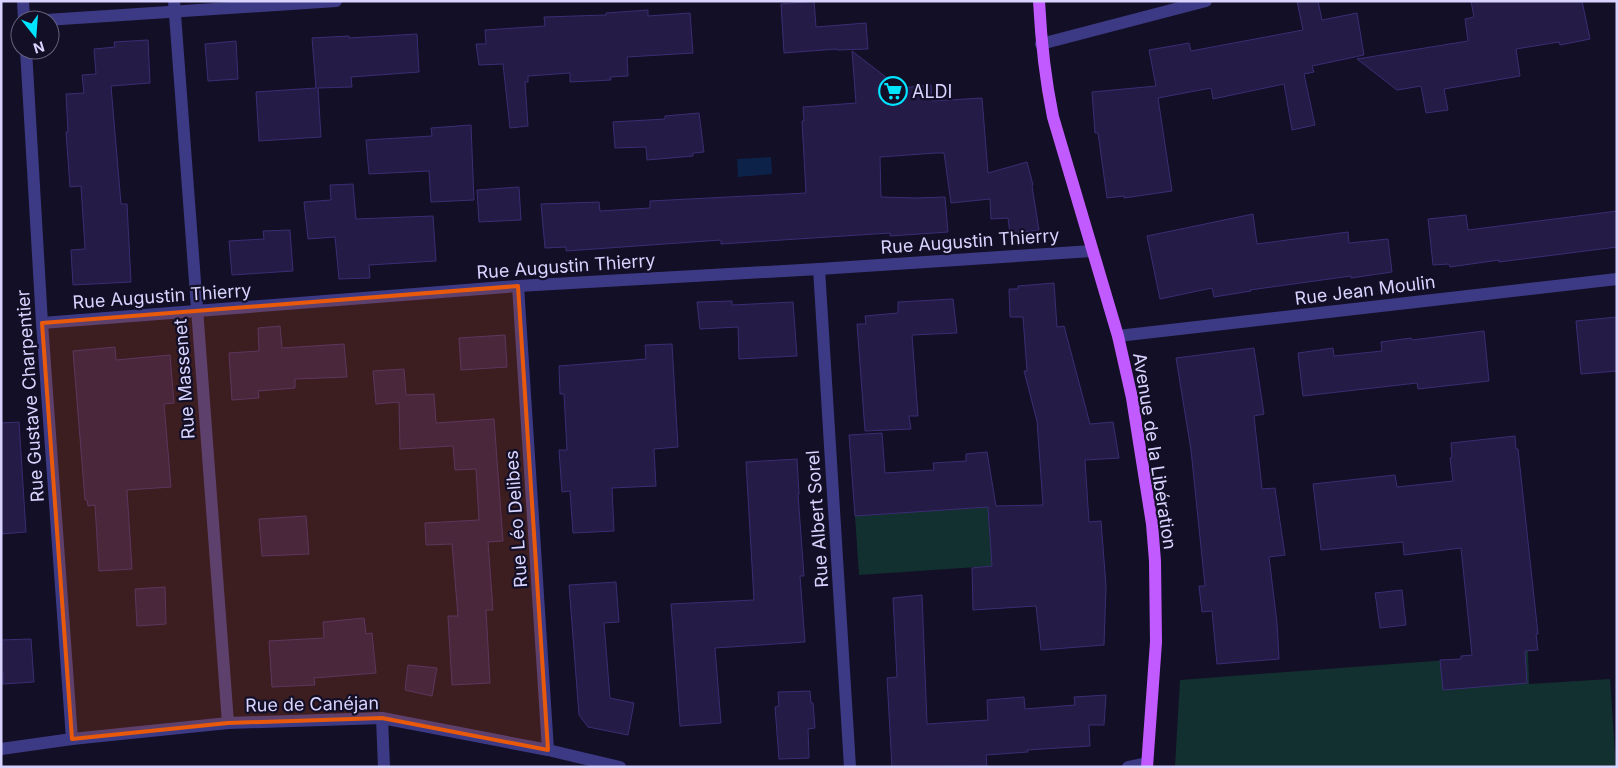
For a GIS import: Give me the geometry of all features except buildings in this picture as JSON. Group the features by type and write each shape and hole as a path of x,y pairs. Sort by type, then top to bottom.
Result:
{"main road":[{"name":"Avenue de la Libération","path":"1039,1 1041,44 1053,116 1118,336 1132,398 1152,524 1155,561 1156,642 1147,765"}],"street":[{"path":"60,18 174,6 336,1"},
{"path":"1041,44 1206,1"},
{"name":"Rue Massenet","path":"174,6 228,723"},
{"name":"Rue Gustave Charpentier","path":"27,60 42,323 72,739"},
{"name":"Rue Augustin Thierry","path":"42,323 518,286 1092,251"},
{"name":"Rue Albert Sorel","path":"819,269 850,767"},
{"name":"Rue Jean Moulin","path":"1118,336 1617,279"},
{"name":"Rue Léo Delibes","path":"518,286 548,750"},
{"path":"382,718 384,767"},
{"name":"Rue de Canéjan","path":"1,749 72,739 228,723 382,718 548,750 620,767"},
{"path":"1128,767 1147,765"}],"highlighted area":[{"path":"518,286 548,750 382,718 228,723 72,739 42,323"}],"green space":[{"path":"988,507 992,566 859,575 855,516"},
{"path":"1528,651 1529,684 1610,679 1616,767 1170,767 1175,766 1180,680 1461,659"}],"water":[{"path":"771,157 772,174 738,177 737,159"}],"place":[{"name":"ALDI","path":"893,91"}]}
